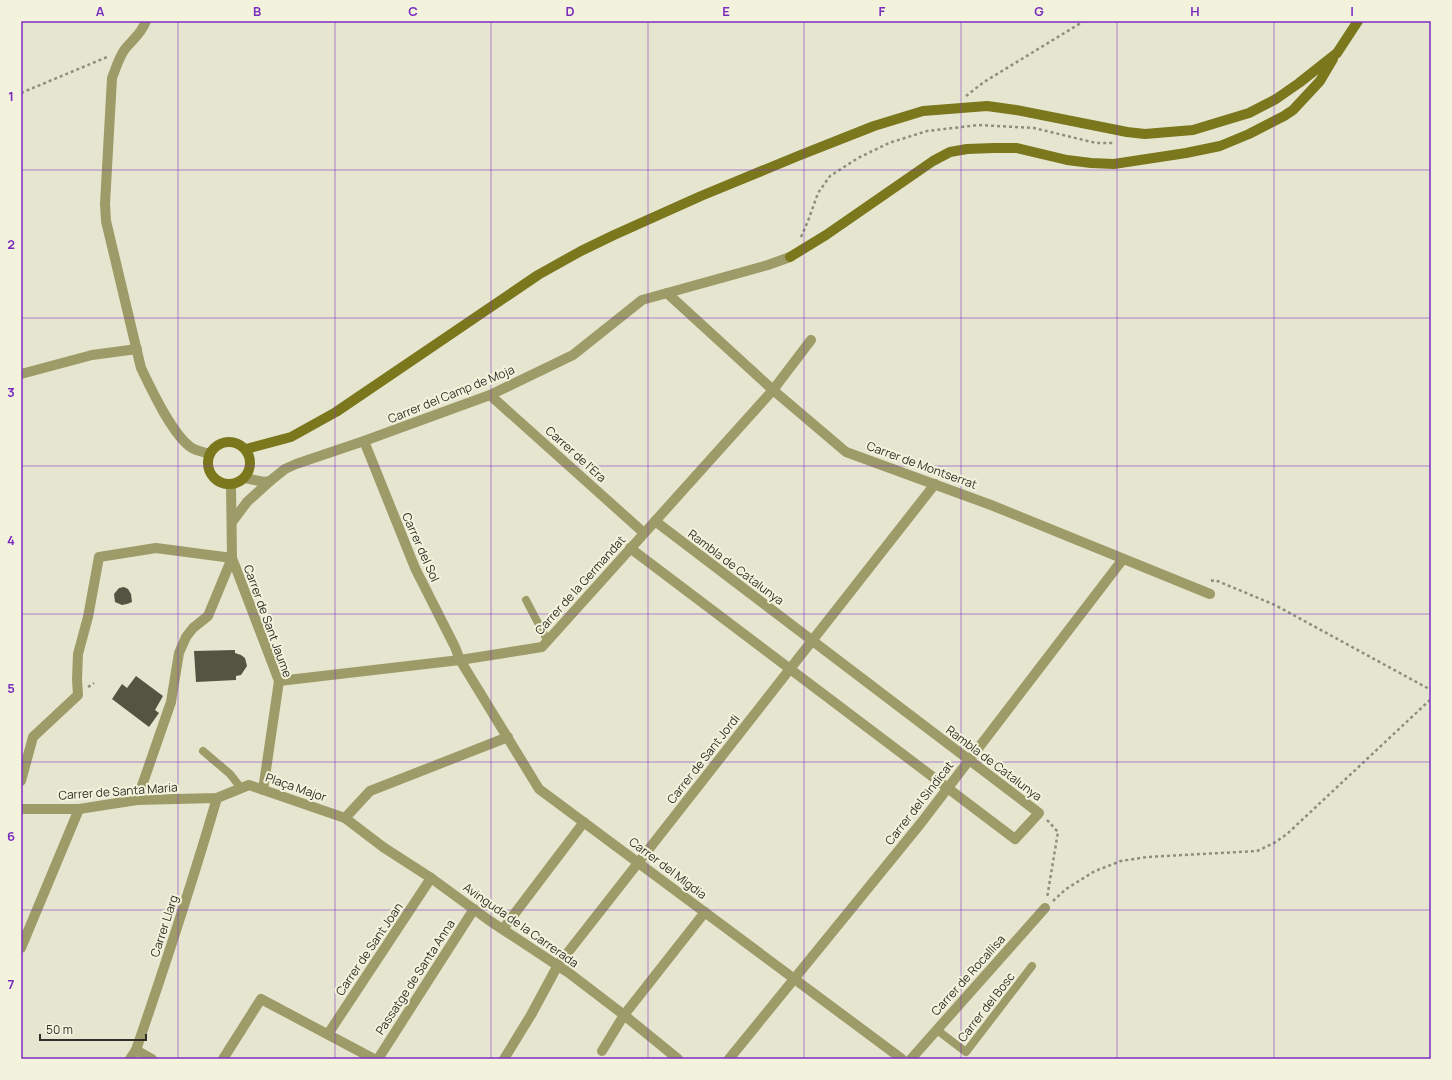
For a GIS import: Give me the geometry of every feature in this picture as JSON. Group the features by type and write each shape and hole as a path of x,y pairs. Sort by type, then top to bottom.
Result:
{"street":[{"path":"146,21 141,32 124,50 112,78 105,204 109,236 141,368 150,387 174,428 192,448 210,454"},
{"path":"246,449 291,437 336,412 538,275 581,251 736,181 874,126 923,110 987,106 1016,110 1127,132 1145,134 1193,130 1249,113 1276,99 1337,53 1358,21"},
{"name":"Carrer del Camp de Moja","path":"232,522 247,502 285,469 364,442 490,395 573,355 642,300 768,265 790,257 826,235 933,161 950,152 967,149 1017,148 1067,160 1114,164 1186,153 1220,146 1249,134 1293,110 1320,81 1337,53"},
{"name":"Carrer de Montserrat","path":"666,293 846,452 991,505 1210,594"},
{"name":"Carrer de la Germandat","path":"279,681 460,660 542,647 774,390 811,340"},
{"path":"21,374 92,355 137,349"},
{"name":"Carrer de l'Era","path":"490,395 644,533"},
{"path":"226,442 240,444 249,454 251,467 245,478 236,484 231,485 219,482 210,473 208,460 210,454 214,448 220,444 226,442"},
{"name":"Carrer del Sol","path":"364,442 415,568 455,647 460,660"},
{"path":"245,478 264,482 270,481"},
{"name":"Carrer de Sant Jordi","path":"504,1059 531,1015 558,965 935,484"},
{"name":"Carrer de Sant Jaume","path":"231,485 232,558 279,681 263,790"},
{"name":"Rambla de Catalunya","path":"630,548 1015,839 1039,813 655,521"},
{"path":"21,781 33,737 78,695 78,654 88,617 99,558 156,548 232,558 208,616 193,628 186,637 179,653 171,702 137,800"},
{"name":"Carrer del Sindicat","path":"729,1059 922,823 1123,559"},
{"name":"Carrer del Migdia","path":"460,660 539,789 902,1059"},
{"path":"345,818 370,791 508,737"},
{"name":"Plaça Major","path":"217,798 249,785 345,818"},
{"name":"Carrer de Santa Maria","path":"21,809 79,808 137,800 217,798"},
{"name":"Carrer Llarg","path":"130,1059 136,1050 181,917 217,798"},
{"path":"21,948 79,808"},
{"name":"Avinguda de la Carrerada","path":"345,818 383,847 558,965 624,1015 678,1059"},
{"path":"503,929 584,822"},
{"name":"Carrer de Sant Joan","path":"328,1034 431,878"},
{"name":"Carrer de Rocallisa","path":"911,1059 1045,908"},
{"name":"Passatge de Santa Anna","path":"378,1059 474,909"},
{"path":"602,1051 624,1015 706,912"},
{"path":"223,1059 261,999 374,1059"},
{"path":"136,1050 152,1059"}],"lane":[{"path":"526,600 547,640"},
{"path":"203,751 230,774 241,788"},
{"name":"Carrer del Bosc","path":"937,1030 966,1052 1032,966"}],"path":[{"path":"952,108 984,82 1084,21"},
{"path":"21,93 124,50"},
{"path":"1193,587 1215,580 1275,605 1431,690"},
{"path":"1045,908 1066,889 1095,871 1121,861 1147,857 1257,851 1274,843 1286,834 1431,699"},
{"path":"1039,813 1058,832 1045,908"}],"building":[{"path":"124,587 128,589 131,594 132,602 122,605 115,602 114,594 119,588"},
{"path":"235,650 235,653 245,658 247,666 241,675 236,676 236,680 196,682 194,651"},
{"path":"136,676 163,696 155,710 159,713 149,727 112,699 122,684 127,688"}]}
